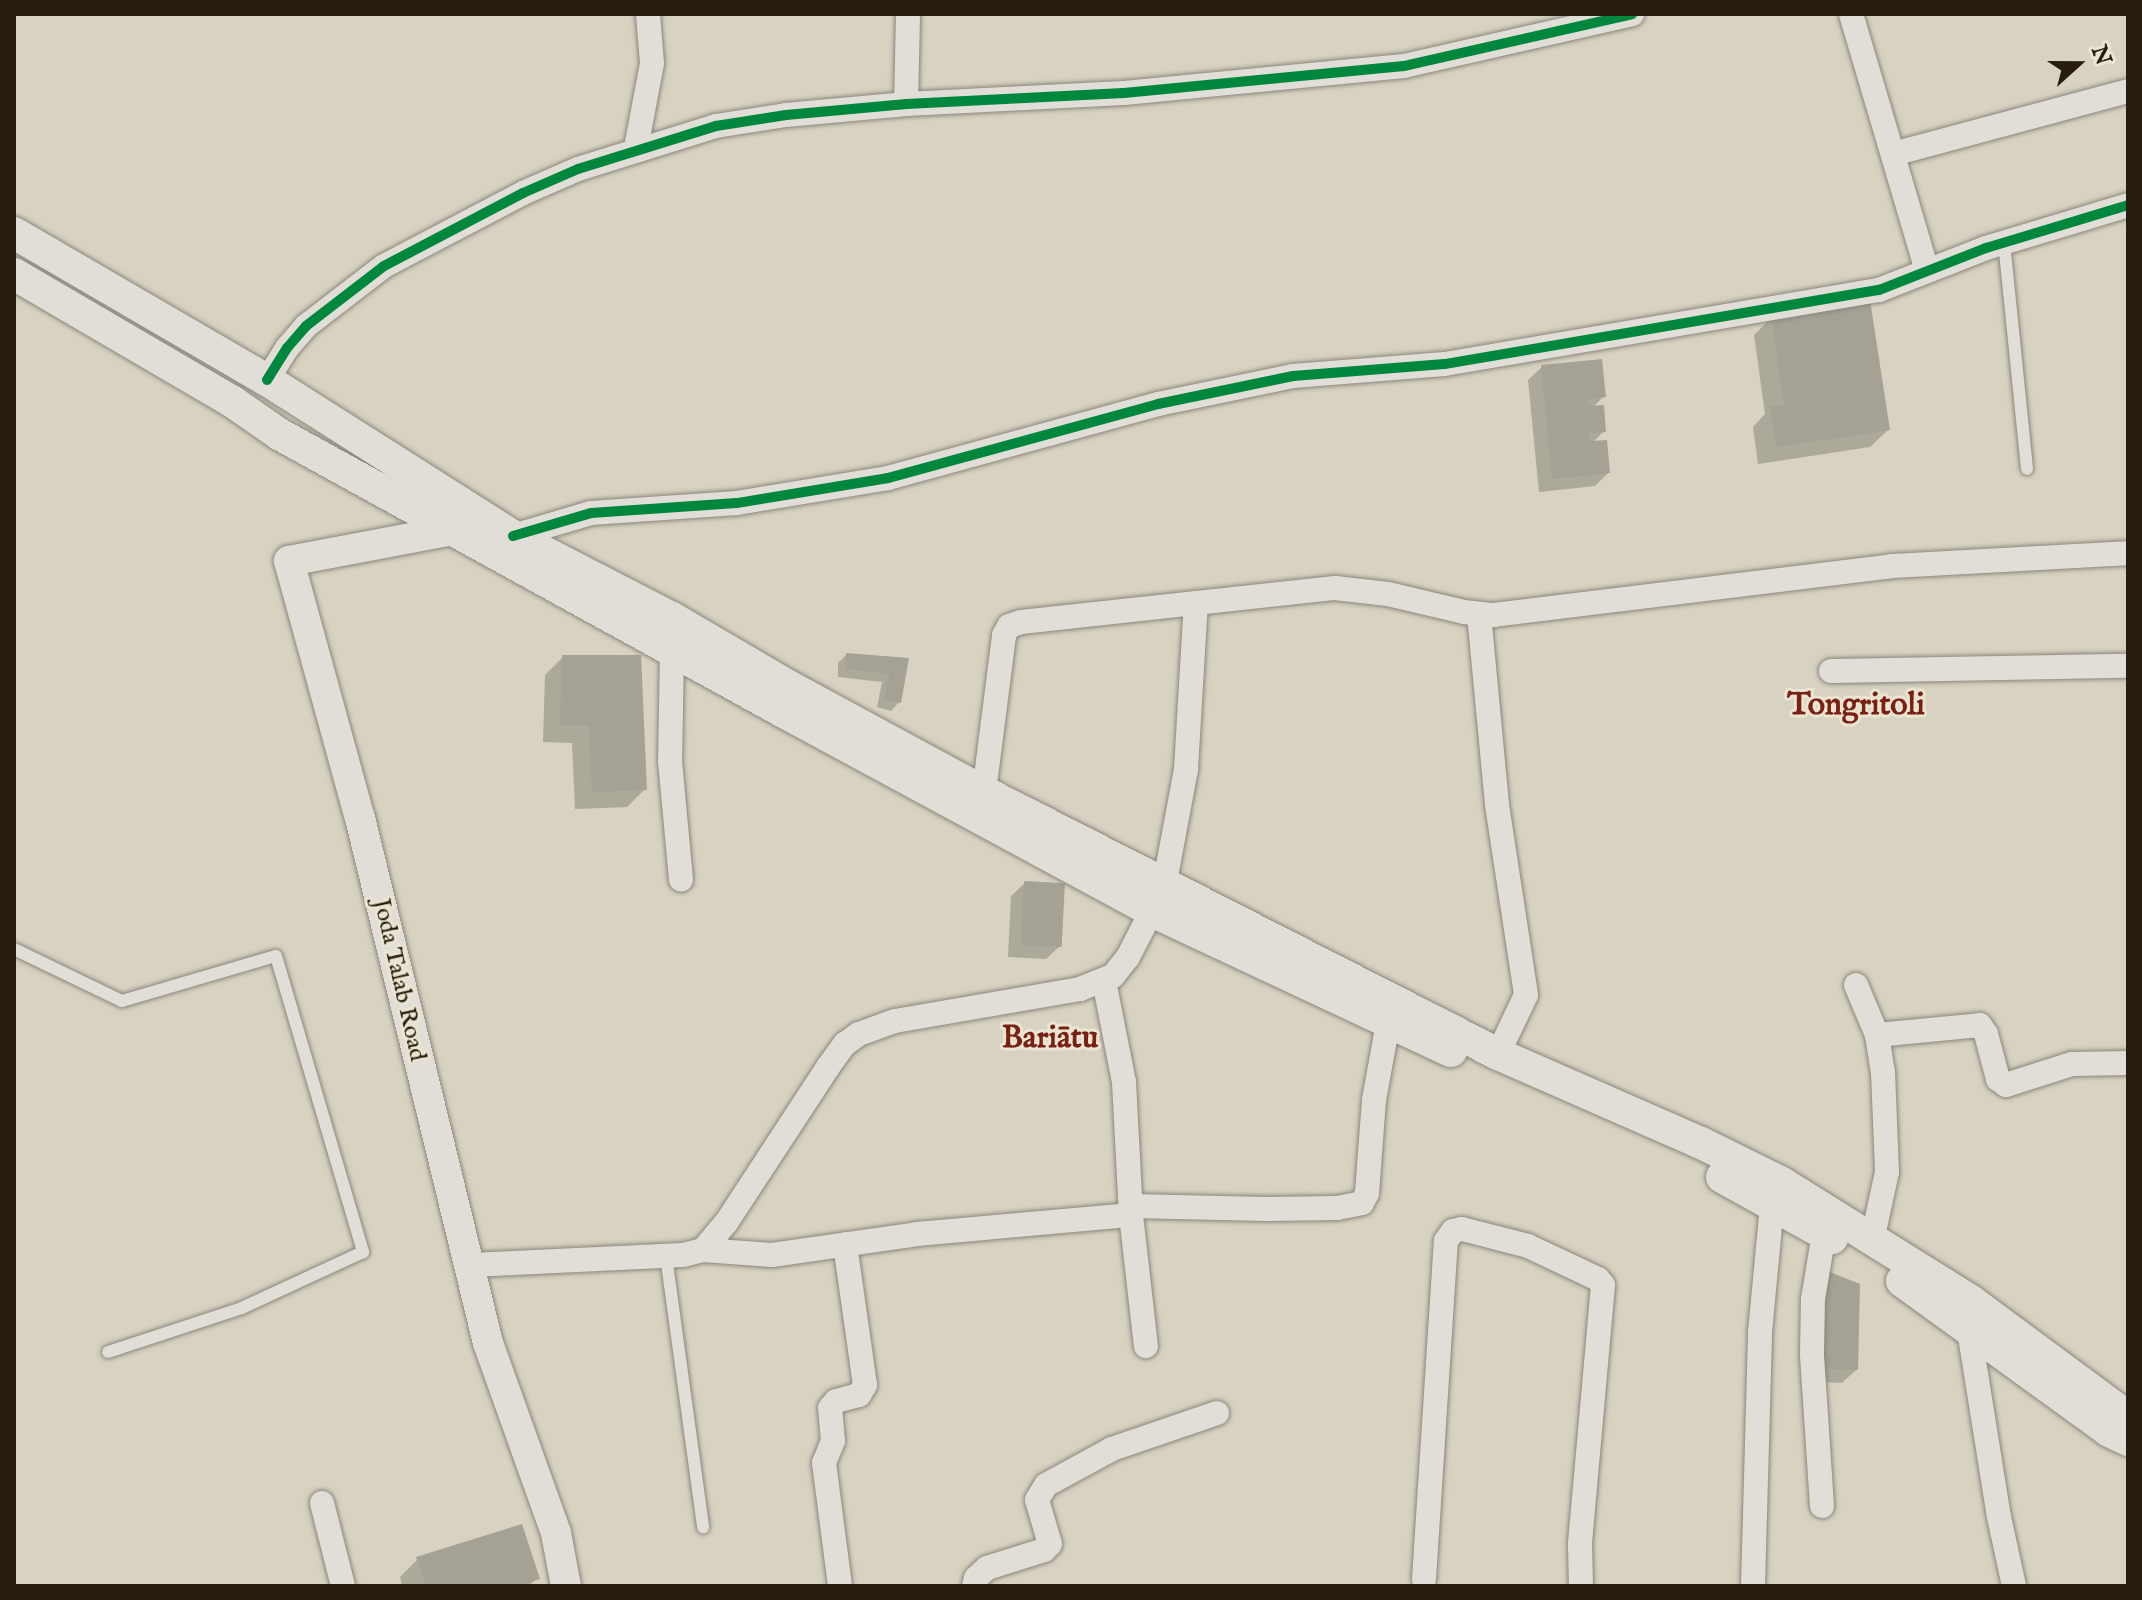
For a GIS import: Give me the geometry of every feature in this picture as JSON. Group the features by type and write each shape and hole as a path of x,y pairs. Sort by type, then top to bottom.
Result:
{"main road":[{"path":"14,233 267,380 465,522 672,651 1159,899 1388,1023 1772,1204 1875,1262 2109,1431 2128,1440"},
{"path":"14,274 233,402 279,434 465,522 513,536 672,618 790,687 984,792 1159,899 1390,996 1498,1054 1769,1177 1971,1301 2128,1417"}],"street":[{"path":"636,148 652,63 648,14"},
{"path":"906,104 908,14"},
{"path":"267,380 287,348 306,326 384,266 523,193 636,148 716,126 786,115 906,104 1124,93 1404,66 1632,14"},
{"path":"1851,14 1927,271"},
{"path":"1893,154 2128,91"},
{"path":"513,536 591,513 737,503 888,478 1158,404 1293,376 1445,364 1879,290 2004,242 2128,205"},
{"name":"Joda Talab Road","path":"465,522 289,561 360,818 488,1343 556,1533 566,1586"},
{"path":"984,792 1002,644 1009,626 1021,622 1335,588 1388,594 1479,614 1891,566 2128,553"},
{"path":"703,1250 715,1239 828,1067 845,1044 859,1034 895,1021 1080,989 1104,981 1128,957 1159,899 1186,769 1196,603"},
{"path":"1479,614 1497,805 1526,995 1498,1054"},
{"path":"672,651 670,761 681,879"},
{"path":"1831,671 2128,666"},
{"path":"1104,981 1124,1082 1131,1210 1146,1346"},
{"path":"1856,985 1877,1035 1883,1072 1887,1172 1872,1241"},
{"path":"471,1265 666,1256 703,1250 759,1255 1131,1210 1337,1208 1362,1203 1367,1193 1374,1100 1388,1023"},
{"path":"1877,1035 1980,1025 1986,1034 1998,1079 2006,1085 2072,1064 2128,1063"},
{"path":"1753,1586 1760,1332 1772,1204"},
{"path":"1424,1579 1446,1241 1453,1231 1462,1229 1528,1246 1598,1279 1603,1285 1580,1545 1581,1586"},
{"path":"1822,1506 1812,1354 1813,1299 1824,1233"},
{"path":"840,1586 824,1460 833,1441 830,1408 836,1401 859,1395 865,1385 845,1244"},
{"path":"1969,1330 1999,1517 2014,1586"},
{"path":"974,1586 976,1578 987,1568 1048,1547 1049,1537 1037,1500 1046,1485 1112,1449 1217,1413"},
{"path":"322,1503 343,1586"}],"lane":[{"path":"2004,242 2027,469"},
{"path":"14,949 122,1001 276,956 363,1252 242,1308 108,1352"},
{"path":"666,1256 703,1527"}],"building":[{"path":"1870,300 1890,430 1776,447 1770,407 1784,405 1771,315"},
{"path":"1602,359 1606,397 1588,399 1589,406 1604,405 1606,432 1589,434 1589,441 1607,440 1610,473 1552,479 1541,365"},
{"path":"846,653 909,658 901,703 884,699 889,674 846,669"},
{"path":"562,655 641,655 647,790 592,792 589,726 560,725"},
{"path":"1024,881 1065,883 1062,947 1021,945"},
{"path":"1820,1268 1860,1284 1858,1370 1815,1368"},
{"path":"522,1524 540,1579 517,1586 426,1586 416,1557"}],"cycle path":[{"path":"267,380 287,348 306,326 384,266 523,193 578,169 716,126 786,115 906,104 1124,93 1404,66 1632,14"},
{"path":"513,536 591,513 737,503 888,478 1158,404 1293,376 1445,364 1879,290 1986,248 2128,205"}],"district":[{"name":"Tongritoli","path":"1856,706"},
{"name":"Bariātu","path":"1050,1039"}]}
